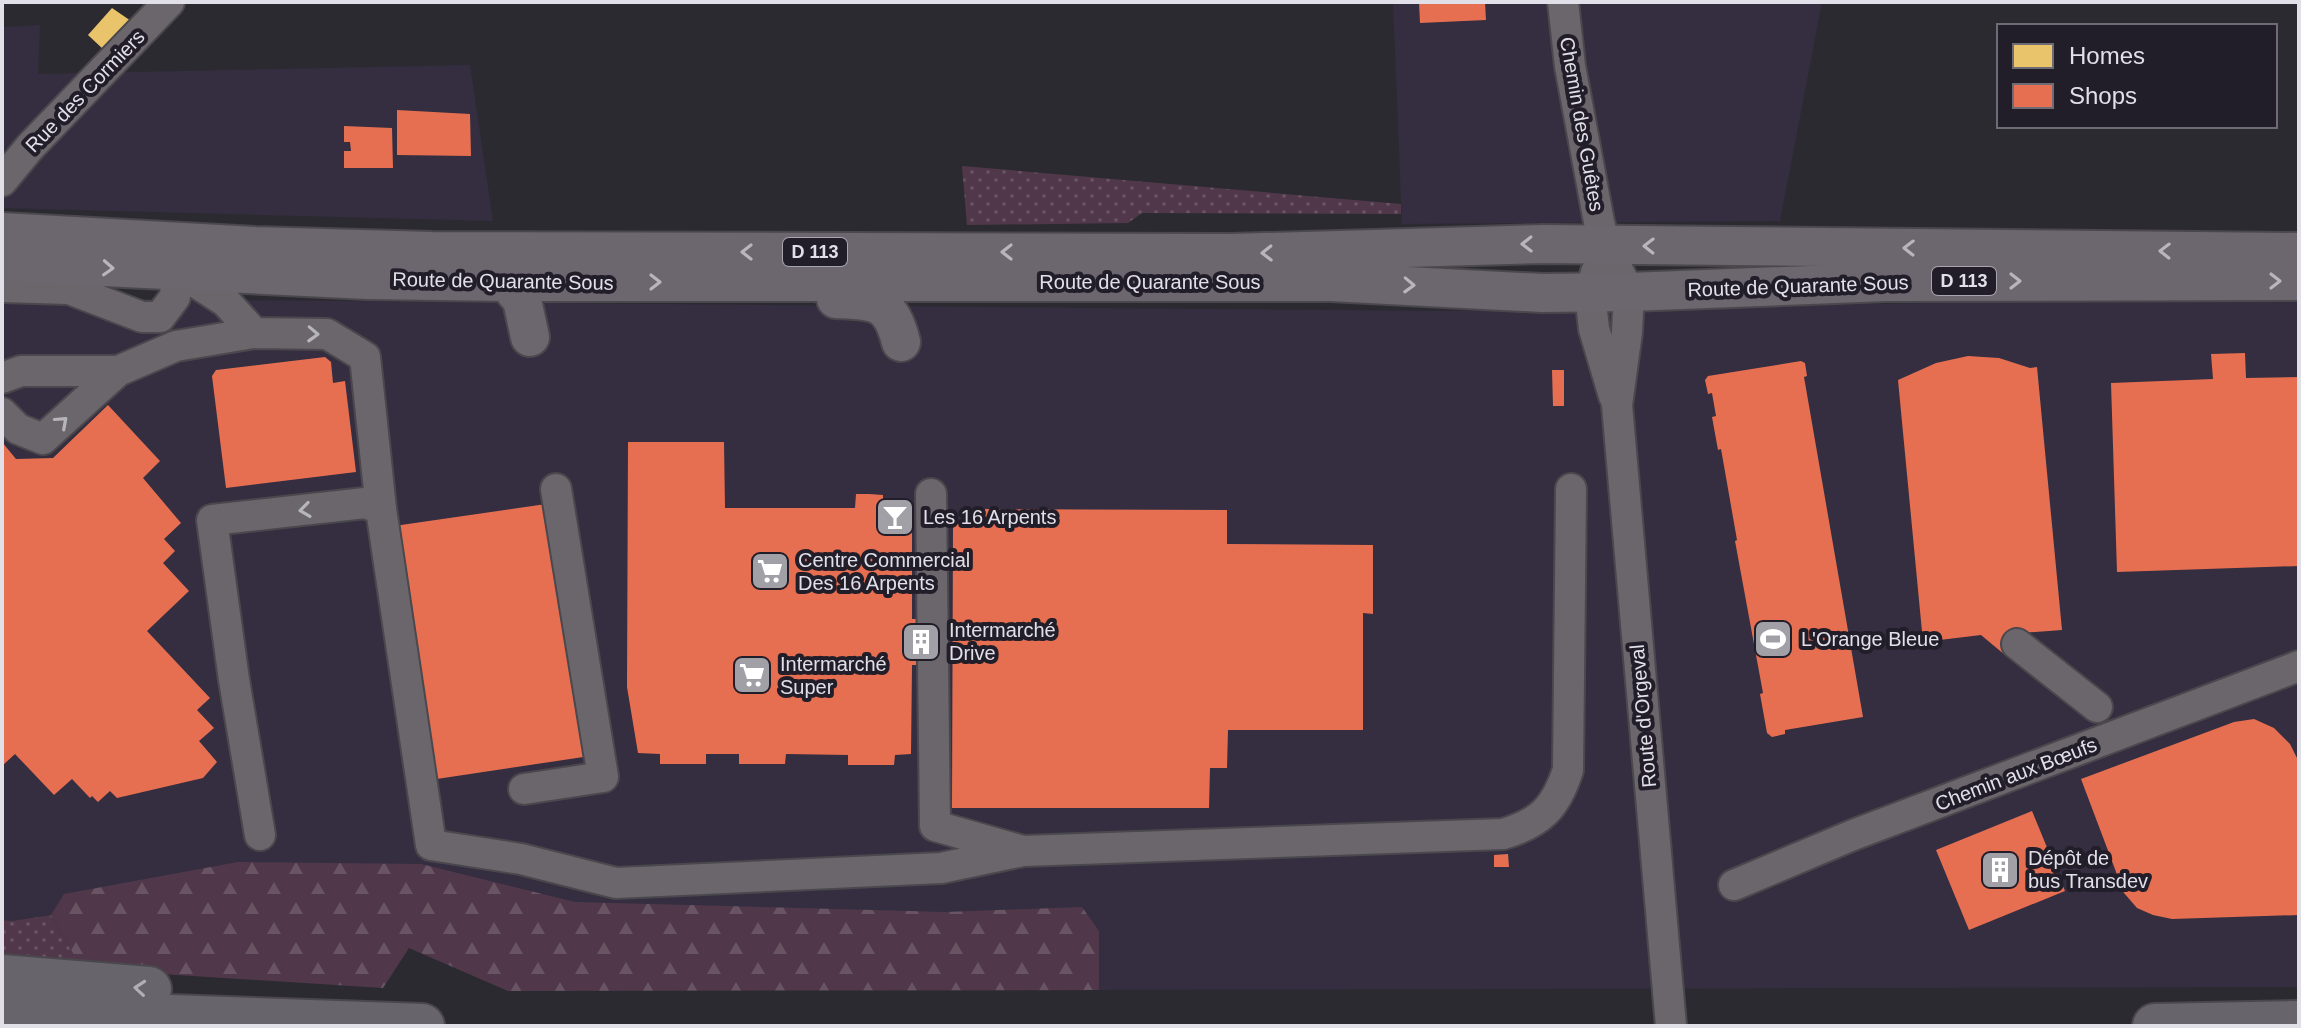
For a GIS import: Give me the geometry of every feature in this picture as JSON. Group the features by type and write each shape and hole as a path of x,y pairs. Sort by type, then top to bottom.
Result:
{"highway":[{"path":"2,977 218,995 260,1021"},
{"path":"2,1011 422,1026"},
{"path":"2155,1026 2299,1023"}],"main road":[{"name":"Route de Quarante Sous","path":"14,232 367,280 1317,282 1542,293 1886,282 2299,281"},
{"name":"Route de Quarante Sous","path":"2,262 345,250 1232,253 1544,244 2299,252"},
{"path":"507,282 522,300 530,337"},
{"path":"820,282 826,298 872,301 889,313 896,322 901,342"}],"street":[{"name":"Rue des Cormiers","path":"2,181 30,147 169,2"},
{"name":"Chemin des Guêtes","path":"1563,2 1570,66 1605,245"},
{"path":"2,201 14,232"},
{"path":"1605,245 1629,292"},
{"path":"1590,293 1605,245"},
{"path":"160,317 175,297 178,256"},
{"path":"178,256 254,333"},
{"path":"2,287 69,289 142,317 160,317"},
{"name":"Route d'Orgeval","path":"1617,405 1629,292"},
{"name":"Route d'Orgeval","path":"1590,293 1594,329 1617,405 1671,1026"},
{"path":"160,317 176,346"},
{"path":"2,413 18,429 43,439 118,371 176,346 254,333 327,334 365,357 381,509 431,845 521,859 616,883 941,868 1023,851 1503,834 1521,829 1539,819 1553,804 1568,770 1571,489"},
{"path":"2,378 21,371 118,371"},
{"path":"524,789 603,777 556,489"},
{"path":"931,494 935,826 1023,851"},
{"path":"260,835 236,695 212,520 365,503 381,509"},
{"path":"2017,644 2097,707"},
{"name":"Chemin aux Bœufs","path":"1734,885 1853,835 2299,666"}],"shaded area":[{"path":"1393,2 1822,2 1780,221 1402,224"},
{"path":"40,25 38,74 470,65 493,221 2,208 2,27"},
{"path":"2299,297 2299,987 1099,990 567,987 237,885 12,921 2,920 2,298 1432,311"}],"green space":[{"path":"962,166 1401,204 1401,214 1142,213 1128,223 967,225"},
{"path":"238,862 421,864 575,902 945,912 1082,907 1099,931 1099,990 508,991 409,948 383,988 82,969 51,915 64,894"},
{"path":"51,915 82,969 2,962 2,920"}],"building: Homes":[{"path":"112,8 131,21 104,50 88,35"}],"building: Shops":[{"path":"1419,2 1485,2 1486,20 1420,23"},
{"path":"397,110 470,114 471,156 397,155"},
{"path":"344,126 392,128 393,168 344,168 344,151 351,151 350,142 344,142"},
{"path":"2245,353 2246,378 2299,377 2299,566 2117,572 2111,383 2213,379 2211,354"},
{"path":"1968,356 1999,358 2030,368 2037,367 2062,630 2020,633 2005,655 1981,635 1923,642 1898,380 1936,363"},
{"path":"325,357 331,362 333,383 345,381 356,472 226,488 212,376 216,370"},
{"path":"1801,361 1805,363 1807,376 1804,377 1863,717 1785,730 1785,734 1772,737 1767,733 1760,694 1763,693 1737,540 1721,449 1718,450 1712,417 1716,416 1712,393 1708,394 1705,380 1708,376"},
{"path":"1552,370 1564,370 1564,406 1553,406"},
{"path":"108,405 160,461 143,478 181,523 164,539 175,551 163,563 189,591 147,631 210,698 197,710 214,728 199,741 217,762 203,778 117,798 110,791 98,802 72,779 54,795 15,754 2,766 2,442 16,459 53,458"},
{"name":"Centre Commercial Des 16 Arpents","path":"628,442 724,442 725,508 855,508 856,494 869,494 883,495 883,509 908,508 908,525 912,526 912,619 929,619 930,665 912,665 911,754 895,755 894,765 848,765 848,755 786,754 785,764 739,764 739,754 706,754 706,764 660,764 660,754 638,753 627,687"},
{"path":"553,503 590,756 430,780 394,526"},
{"path":"985,509 1227,510 1227,544 1373,545 1373,614 1363,613 1363,730 1228,730 1227,768 1210,768 1209,808 952,808 953,524 984,524"},
{"path":"2254,719 2274,728 2290,744 2297,758 2299,915 2172,919 2137,908 2124,893 2081,779 2234,722"},
{"name":"Dépôt de bus Transdev","path":"2032,811 2065,891 1969,930 1936,850"},
{"path":"1508,854 1509,867 1494,867 1494,855"}],"place":[{"name":"Les 16 Arpents","path":"895,517"},
{"name":"Centre Commercial Des 16 Arpents","path":"770,571"},
{"name":"L'Orange Bleue","path":"1773,639"},
{"name":"Intermarché Drive","path":"921,642"},
{"name":"Intermarché Super","path":"752,675"},
{"name":"Dépôt de bus Transdev","path":"2000,870"}]}
